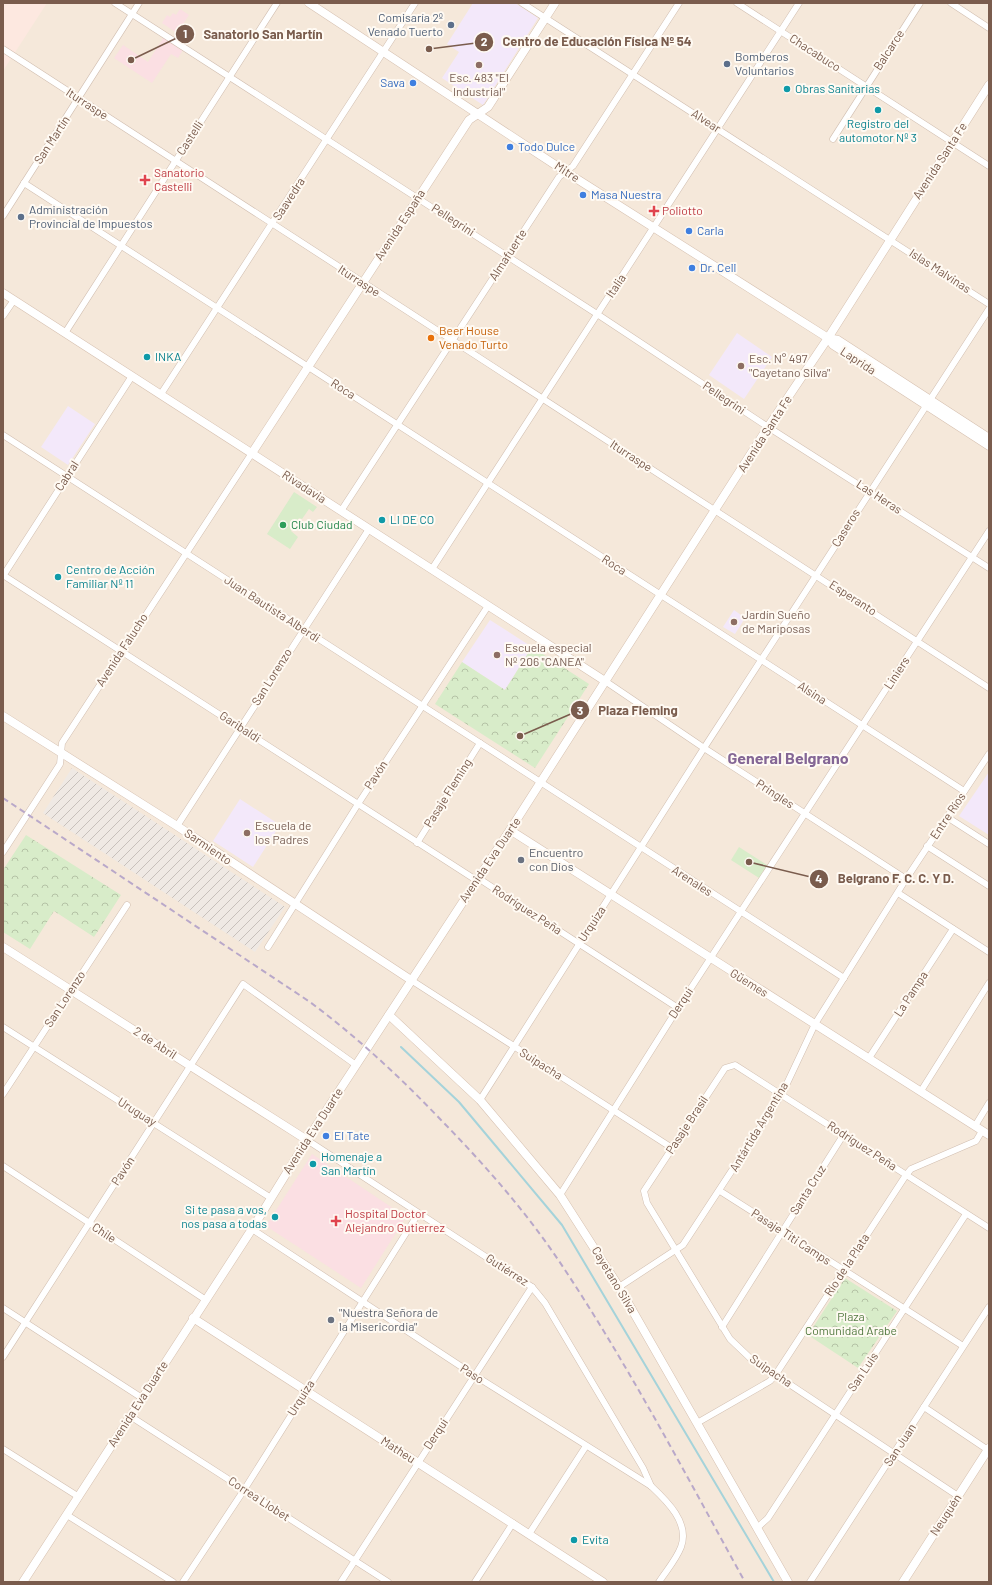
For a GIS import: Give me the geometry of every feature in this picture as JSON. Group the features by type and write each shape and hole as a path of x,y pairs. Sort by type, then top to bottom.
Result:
{"street":[{"name":"Pellegrini","path":"115,3 326,140 418,197 768,427"},
{"name":"San Martín","path":"3,216 139,3"},
{"name":"Castelli","path":"65,333 277,3"},
{"name":"Mitre","path":"309,3 566,172 828,338"},
{"name":"Saavedra","path":"161,394 219,308 415,3"},
{"name":"Alvear","path":"522,3 890,239"},
{"name":"Avenida España","path":"252,453 469,120 488,107 555,3"},
{"name":"Almafuerte","path":"341,511 451,340 560,177 573,166 679,3"},
{"name":"Chacabuco","path":"738,3 989,166"},
{"name":"Italia","path":"432,569 597,314 655,228 799,3"},
{"name":"Balcarce","path":"833,139 920,3"},
{"path":"952,3 989,28"},
{"name":"Iturraspe","path":"3,49 715,511"},
{"name":"Avenida Santa Fe","path":"605,681 768,427 828,338 989,85"},
{"name":"Roca","path":"24,183 398,424 660,596"},
{"name":"Islas Malvinas","path":"890,239 989,304"},
{"name":"Rivadavia","path":"3,293 605,681"},
{"path":"3,316 14,300"},
{"name":"Caseros","path":"704,748 989,309"},
{"name":"Laprida","path":"828,338 838,340 989,446"},
{"name":"Cabral","path":"3,575 132,376"},
{"name":"Laprida","path":"928,403 989,438"},
{"name":"Las Heras","path":"768,427 989,568"},
{"name":"Juan Bautista Alberdi","path":"3,435 540,782"},
{"name":"Avenida Falucho","path":"3,852 60,764 62,743 185,553 252,453"},
{"name":"Esperanto","path":"715,511 989,688"},
{"name":"San Lorenzo","path":"177,826 303,628 369,529"},
{"name":"Liniers","path":"804,813 989,531"},
{"name":"Garibaldi","path":"3,575 241,727 417,842 477,879"},
{"name":"Alsina","path":"660,596 964,791"},
{"name":"Pavón","path":"268,947 358,804 488,606"},
{"name":"Pringles","path":"605,681 704,748 906,879"},
{"name":"Avenida Eva Duarte","path":"23,1582 252,1229 307,1140 510,830 605,681"},
{"name":"Sarmiento","path":"3,716 177,826 411,980"},
{"name":"Pasaje Fleming","path":"417,842 480,743"},
{"name":"Urquiza","path":"480,1100 704,748"},
{"name":"Entre Ríos","path":"906,879 989,754"},
{"name":"Arenales","path":"540,782 844,978"},
{"name":"Derqui","path":"560,1195 613,1109 804,813"},
{"path":"947,817 989,844"},
{"name":"Güemes","path":"510,830 986,1133"},
{"path":"927,846 989,886"},
{"name":"Rodríguez Peña","path":"477,879 678,1008"},
{"name":"Antártida Argentina","path":"619,1287 683,1245 720,1191 782,1094 815,1024 906,879"},
{"path":"898,893 989,952"},
{"name":"San Lorenzo","path":"3,1094 126,905"},
{"name":"La Pampa","path":"869,1058 953,929"},
{"name":"2 de Abril","path":"3,947 307,1140"},
{"name":"Suipacha","path":"411,980 672,1148"},
{"path":"921,1091 989,983"},
{"name":"Pavón","path":"3,1357 243,984 356,1065"},
{"name":"Cayetano Silva","path":"389,1015 480,1100 560,1195 619,1287 788,1582"},
{"name":"Uruguay","path":"3,1027 271,1198"},
{"name":"Rodríguez Peña","path":"735,1065 989,1228"},
{"name":"Pasaje Brasil","path":"644,1191 725,1068 735,1065"},
{"path":"975,1126 989,1103"},
{"name":"Río de la Plata","path":"697,1423 770,1381 776,1374 906,1175 916,1166 976,1141 986,1133"},
{"name":"Santa Cruz","path":"722,1327 844,1134"},
{"name":"Gutiérrez","path":"307,1140 418,1214 532,1287 545,1304 640,1462 651,1486"},
{"name":"Chile","path":"3,1166 206,1300"},
{"name":"Suipacha","path":"644,1191 647,1202 675,1251 722,1327 730,1339 740,1349 835,1415 958,1496"},
{"name":"Pasaje Titi Camps","path":"720,1191 963,1346"},
{"name":"Urquiza","path":"183,1582 244,1490 418,1214"},
{"name":"San Luis","path":"757,1528 768,1518 905,1310 966,1214"},
{"name":"Paso","path":"252,1229 474,1375 651,1486 668,1502 677,1516 683,1539 680,1548 658,1582"},
{"name":"Derqui","path":"341,1582 532,1287"},
{"name":"San Juan","path":"810,1582 989,1307"},
{"path":"3,1308 142,1398"},
{"name":"Matheu","path":"194,1318 603,1582"},
{"path":"924,1407 988,1449"},
{"name":"Correa Llobet","path":"130,1416 388,1582"},
{"path":"529,1534 586,1446"},
{"path":"3,1449 78,1497"},
{"name":"Neuquén","path":"903,1582 988,1449"},
{"path":"67,1514 173,1582"},
{"path":"476,1582 513,1523"}],"shaded area":[{"path":"3,3 989,3 989,1582 3,1582"},
{"path":"3,3 47,3 3,71"},
{"name":"Esc. 483 \"El Industrial\"","path":"473,3 515,3 538,18 483,105 442,78 459,52 447,44"},
{"path":"180,9 189,15 177,33 162,23 167,15 170,17 173,13 176,15"},
{"path":"164,37 183,50 178,58 171,54 152,83 114,58 123,45 148,62"},
{"name":"Esc. N° 497 \"Cayetano Silva\"","path":"737,333 772,357 744,399 709,375"},
{"path":"68,406 95,424 68,465 41,447"},
{"name":"Jardín Sueño de Mariposas","path":"734,610 745,618 735,634 723,627"},
{"name":"Escuela especial Nº 206 \"CANEA\"","path":"490,620 532,647 505,690 462,662"},
{"path":"72,768 285,907 255,952 43,813"},
{"path":"989,772 989,835 959,816"},
{"name":"Escuela de los Padres","path":"240,799 280,825 253,867 213,841"},
{"name":"Hospital Doctor Alejandro Gutierrez","path":"312,1154 406,1217 361,1288 266,1226"}],"green space":[{"name":"Club Ciudad","path":"294,492 317,507 313,512 309,509 302,519 299,518 291,531 298,537 290,549 267,534"},
{"path":"532,647 589,684 535,768 435,704 462,662 505,690"},
{"path":"26,835 121,895 94,937 54,911 30,949 3,932 3,870"},
{"path":"739,847 767,865 759,878 731,860"},
{"name":"Plaza Comunidad Arabe","path":"845,1278 897,1311 858,1368 808,1335"}],"waterway":[{"path":"401,1047 459,1102 562,1225 774,1582"}],"railway":[{"path":"3,798 310,1002 345,1029 378,1058 458,1137 522,1210 565,1270 636,1385 745,1582"}],"place":[{"name":"Comisaría 2º Venado Tuerto","path":"451,25"},
{"name":"Centro de Educación Física Nº 54","path":"429,49"},
{"name":"Sanatorio San Martín","path":"131,60"},
{"name":"Bomberos Voluntarios","path":"727,64"},
{"name":"Esc. 483 \"El Industrial\"","path":"479,65"},
{"name":"Sava","path":"413,83"},
{"name":"Obras Sanitarias","path":"787,89"},
{"name":"Registro del automotor Nº 3","path":"878,110"},
{"name":"Todo Dulce","path":"510,147"},
{"name":"Sanatorio Castelli","path":"145,180"},
{"name":"Masa Nuestra","path":"583,195"},
{"name":"Poliotto","path":"654,211"},
{"name":"Administración Provincial de Impuestos","path":"21,217"},
{"name":"Carla","path":"689,231"},
{"name":"Dr. Cell","path":"692,268"},
{"name":"Beer House Venado Turto","path":"431,338"},
{"name":"INKA","path":"147,357"},
{"name":"Esc. N° 497 \"Cayetano Silva\"","path":"741,366"},
{"name":"LI DE CO","path":"382,520"},
{"name":"Club Ciudad","path":"283,525"},
{"name":"Centro de Acción Familiar Nº 11","path":"58,577"},
{"name":"Jardín Sueño de Mariposas","path":"734,622"},
{"name":"Escuela especial Nº 206 \"CANEA\"","path":"497,655"},
{"name":"Plaza Fleming","path":"520,736"},
{"name":"Escuela de los Padres","path":"247,833"},
{"name":"Encuentro con Dios","path":"521,860"},
{"name":"Belgrano F. C. C. Y D.","path":"749,862"},
{"name":"El Tate","path":"326,1136"},
{"name":"Homenaje a San Martín","path":"313,1164"},
{"name":"Si te pasa a vos, nos pasa a todas","path":"275,1217"},
{"name":"Hospital Doctor Alejandro Gutierrez","path":"336,1221"},
{"name":"\"Nuestra Señora de la Misericordia\"","path":"331,1320"},
{"name":"Evita","path":"574,1540"}],"district":[{"name":"General Belgrano","path":"788,758"}]}
